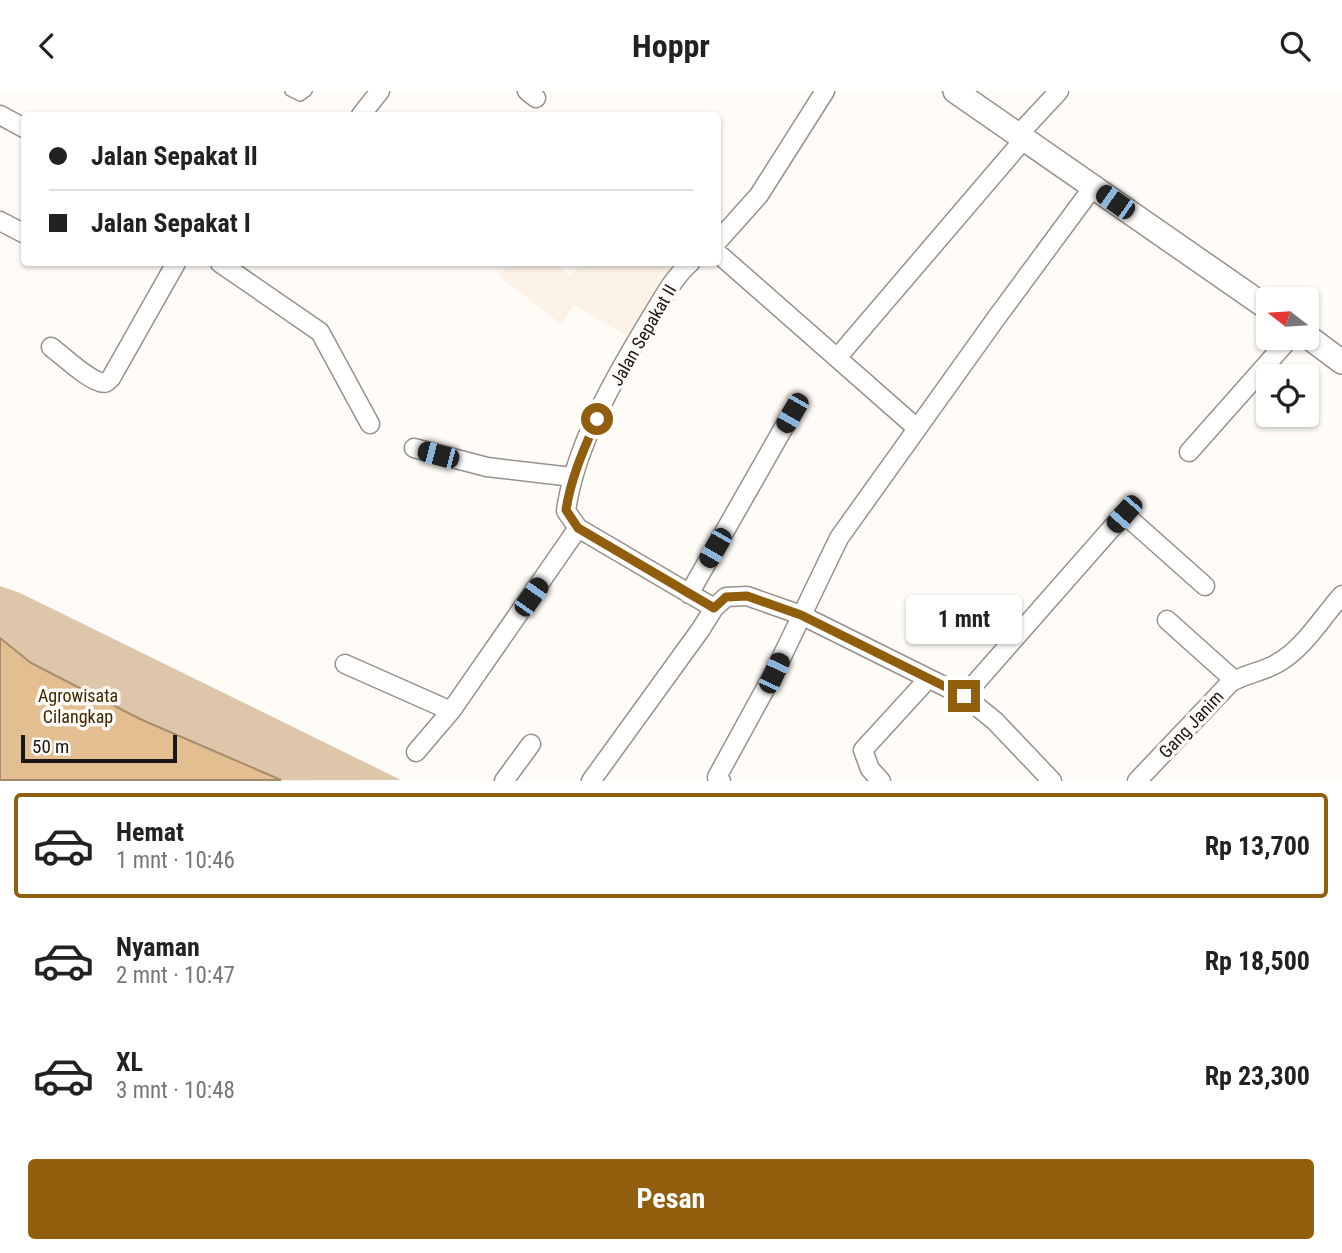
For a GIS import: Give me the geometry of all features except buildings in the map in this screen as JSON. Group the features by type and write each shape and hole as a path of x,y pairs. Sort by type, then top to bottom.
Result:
{"street":[{"path":"363,112 380,91"},
{"path":"721,245 759,195 825,91"},
{"path":"955,91 1256,300"},
{"path":"837,358 1059,91"},
{"path":"0,115 21,126"},
{"path":"717,779 846,529 1093,187"},
{"path":"0,221 21,232"},
{"path":"721,250 911,423"},
{"path":"51,347 100,382 111,379 174,266"},
{"path":"233,266 320,332 370,424"},
{"name":"Jalan Sepakat II","path":"578,528 566,510 572,477 629,354 674,280 687,266"},
{"path":"1320,346 1342,362"},
{"path":"1189,452 1279,350"},
{"path":"690,594 792,413"},
{"path":"414,448 487,467 572,477"},
{"path":"964,696 1124,514 1205,586"},
{"path":"416,752 452,711 578,528 714,608"},
{"name":"Gang Janim","path":"1137,781 1234,680 1276,664 1289,655 1342,594"},
{"path":"591,781 714,608 726,597 747,596 801,615 964,696 995,721 1052,781"},
{"path":"1167,620 1234,680"},
{"path":"345,664 452,711"},
{"path":"881,781 870,769 863,750 928,679"},
{"path":"504,781 531,744"}],"lane":[{"path":"290,91 300,96 307,91"}],"shaded area":[{"path":"507,266 558,266 571,276 578,266 670,266 628,337 574,305 561,324 499,276"},
{"path":"0,638 31,663 140,719 281,780 0,780"}],"green space":[{"name":"Agrowisata Cilangkap","path":"0,586 20,593 401,780 0,781"}],"route":[{"path":"597,419 572,477 568,496 566,510 578,528 714,608 726,597 735,595 747,596 801,615 964,696"}]}
